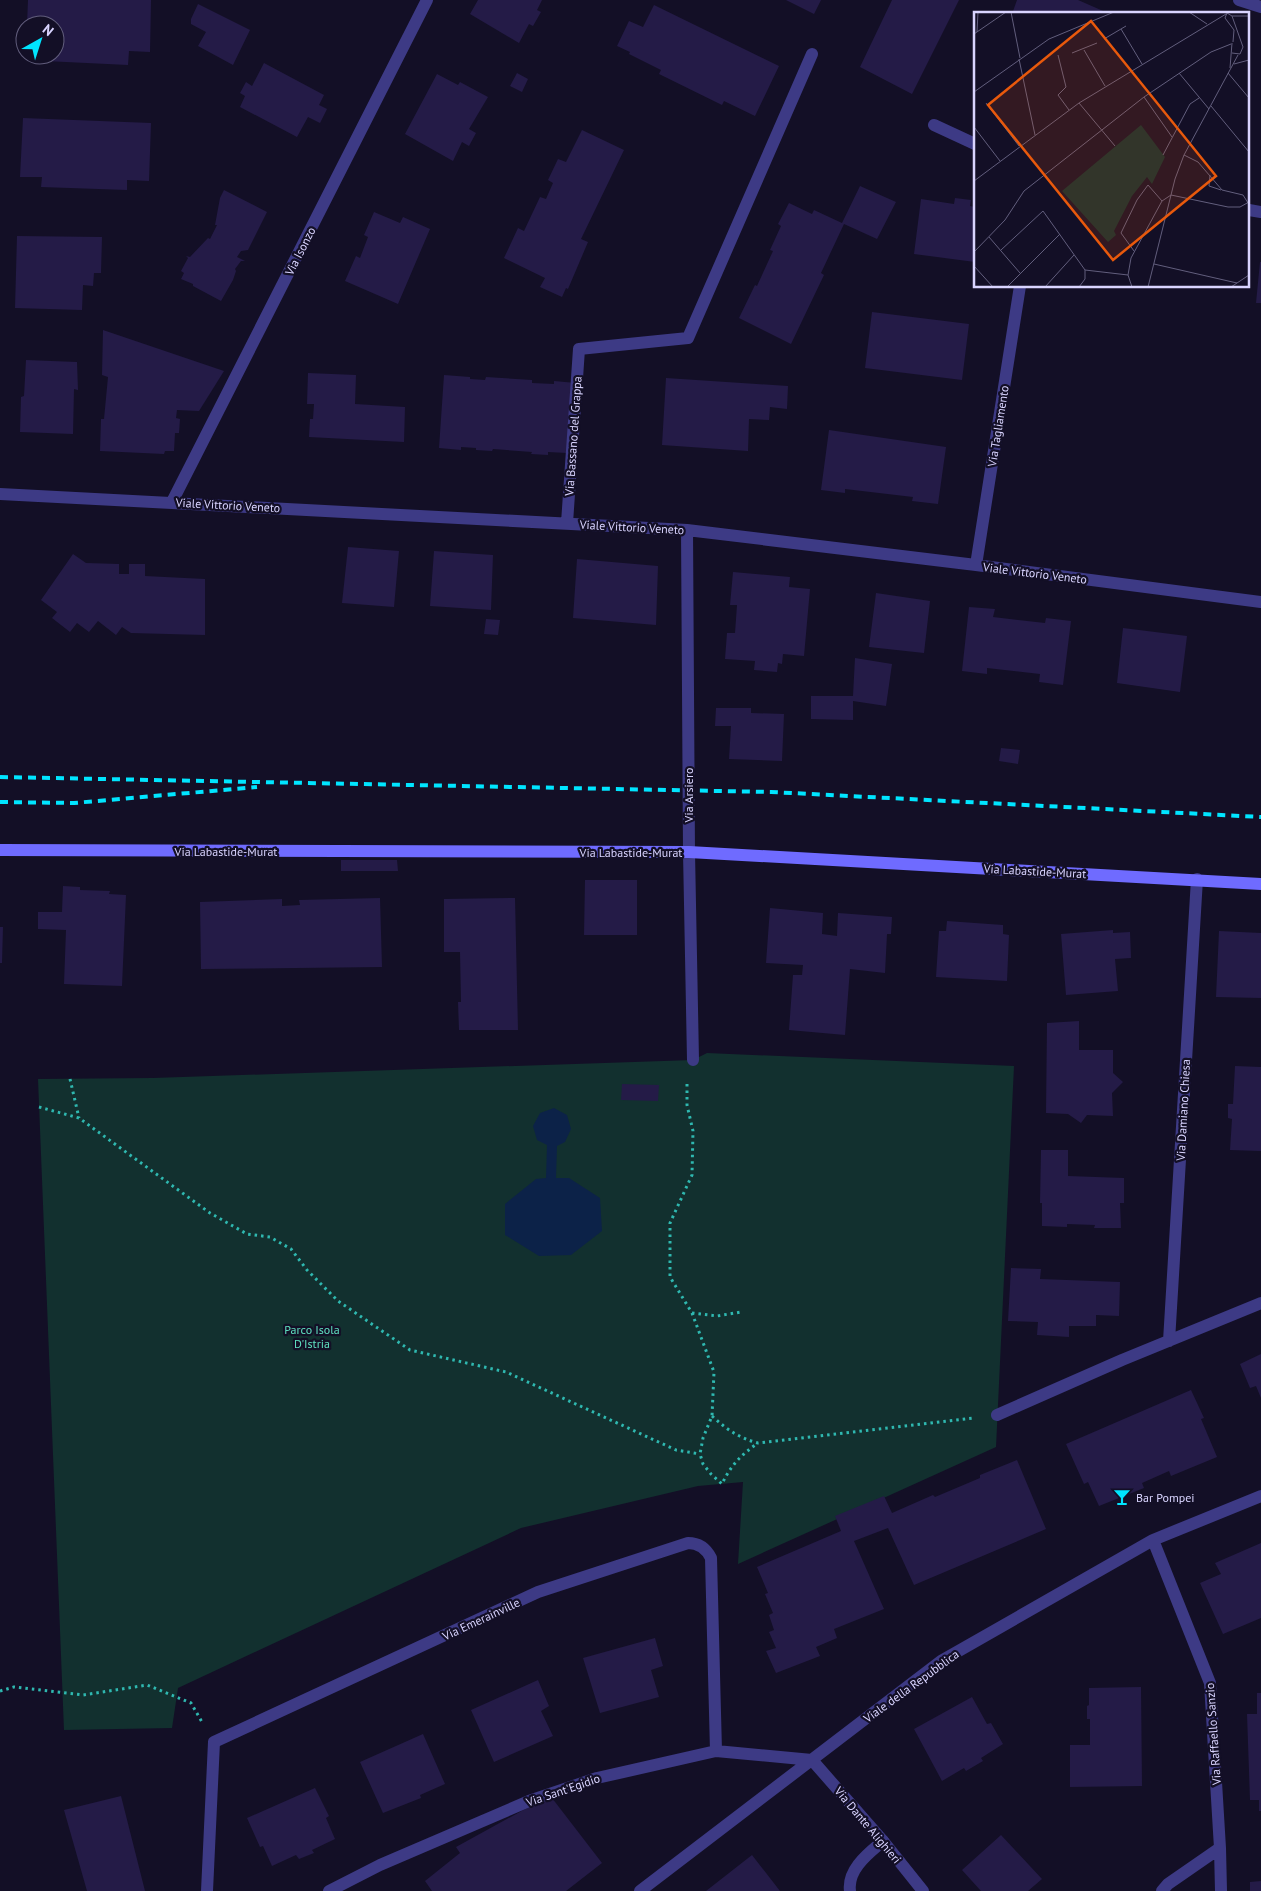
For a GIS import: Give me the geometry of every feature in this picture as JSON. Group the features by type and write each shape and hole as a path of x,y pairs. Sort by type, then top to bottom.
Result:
{"street":[{"name":"Via Isonzo","path":"172,502 427,0"},
{"path":"1239,0 1261,7"},
{"name":"Via Bassano del Grappa","path":"567,524 579,349 688,338 812,54"},
{"path":"934,125 974,144"},
{"name":"Via Tagliamento","path":"976,565 1020,288"},
{"name":"Viale Vittorio Veneto","path":"0,494 687,530 1261,602"},
{"name":"Via Arsiero","path":"687,530 689,852 694,1060"},
{"name":"Via Labastide-Murat","path":"0,850 689,852 1261,884"},
{"name":"Via Damiano Chiesa","path":"1169,1340 1197,879"},
{"path":"997,1415 1169,1340 1261,1303"},
{"name":"Viale della Repubblica","path":"640,1891 941,1661 1153,1540 1261,1496"},
{"name":"Via Raffaello Sanzio","path":"1153,1540 1210,1682 1221,1891"},
{"name":"Via Emerainville","path":"214,1742 538,1592 688,1543 694,1543 705,1548 711,1558 716,1751"},
{"path":"207,1891 214,1742"},
{"name":"Via Sant'Egidio","path":"329,1891 380,1865 530,1802 597,1778 716,1751 812,1760"},
{"name":"Via Dante Alighieri","path":"812,1760 883,1841 923,1891"},
{"path":"850,1891 849,1885 859,1862 883,1841"},
{"path":"1162,1891 1168,1884 1220,1848"}],"path":[{"path":"694,1060 686,1089 693,1131 692,1175 670,1224 670,1277 692,1313 714,1372 712,1416 703,1438 700,1454 703,1464 722,1484 730,1467 742,1454 758,1443"},
{"path":"70,1079 79,1118"},
{"path":"39,1107 79,1118 210,1213 248,1234 270,1237 291,1249 307,1270 338,1301 410,1350 454,1362 506,1372 676,1450 700,1454"},
{"path":"692,1313 717,1316 741,1312"},
{"path":"712,1416 727,1430 743,1439 758,1443 873,1428 997,1415"},
{"path":"0,1691 14,1687 82,1695 148,1684 191,1703 214,1742"}],"green space":[{"name":"Parco Isola D'Istria","path":"707,1053 1014,1066 996,1447 738,1564 743,1482 698,1486 521,1528 178,1688 172,1728 64,1730 38,1079 153,1078 693,1060"}],"water":[{"path":"554,1108 567,1115 571,1129 565,1142 557,1146 556,1178 569,1178 600,1198 602,1231 571,1255 539,1256 505,1235 505,1204 536,1179 546,1178 547,1145 537,1140 533,1126 540,1113"}],"building":[{"path":"28,0 151,0 150,52 129,51 128,65 65,62 65,15 27,15"},
{"path":"478,0 542,0 537,10 541,12 533,26 529,24 519,43 470,14"},
{"path":"786,0 821,0 814,14"},
{"path":"892,0 959,0 912,94 860,67"},
{"path":"1017,0 1078,0 1105,12 1013,12"},
{"path":"198,4 250,30 233,65 198,46 206,32 191,24 191,19"},
{"path":"654,5 779,66 755,116 724,101 722,105 659,74 661,70 617,46 629,21 643,27"},
{"path":"264,63 324,95 319,105 327,109 320,123 308,117 297,137 240,107 245,96 240,93 246,82 252,86"},
{"path":"517,73 528,79 522,92 510,86"},
{"path":"437,74 458,85 460,82 488,97 469,129 476,133 469,146 462,142 453,161 405,134"},
{"path":"23,118 151,123 149,181 127,180 127,190 41,187 42,177 20,177"},
{"path":"582,130 624,150 581,239 588,242 568,289 566,288 562,297 540,287 545,278 504,258 518,228 524,231 540,197 546,199 553,183 548,180 558,159 566,162"},
{"path":"860,186 896,202 877,239 844,224 821,273 824,275 791,344 739,318 755,285 757,286 773,251 770,250 781,226 778,224 789,203 812,214 814,210 842,223"},
{"path":"224,190 267,212 248,250 241,251 237,257 245,261 241,261 235,269 233,280 221,301 181,279 184,273 181,271 188,258 186,256 190,257 208,238 210,239 217,225 215,225 220,198"},
{"path":"955,198 971,200 970,206 974,207 974,262 914,254 921,199 954,204"},
{"path":"374,212 400,223 403,217 430,229 398,304 345,281 356,256 360,258 368,237 364,235"},
{"path":"17,236 102,237 101,273 94,273 93,286 83,285 82,310 15,308"},
{"path":"1260,262 1261,303 1256,303"},
{"path":"872,312 969,324 962,380 865,368"},
{"path":"103,330 224,371 199,411 177,410 176,418 180,419 179,433 175,433 174,451 165,451 164,454 100,451 101,419 104,419 108,377 102,375"},
{"path":"26,360 77,362 78,390 74,389 73,434 20,432 21,397 24,396"},
{"path":"308,373 356,375 355,404 405,407 404,442 309,437 310,419 313,419 314,404 307,404"},
{"path":"444,375 485,380 486,377 532,380 532,383 554,384 554,381 576,383 567,453 548,452 548,455 493,449 492,451 461,447 461,450 439,448"},
{"path":"666,378 788,386 787,409 770,407 769,420 749,419 748,451 662,445"},
{"path":"829,430 946,447 938,504 912,501 913,497 845,489 845,493 821,490"},
{"path":"348,547 399,551 394,607 342,603"},
{"path":"434,551 493,555 491,610 430,606"},
{"path":"73,554 86,563 119,564 119,574 129,574 129,564 145,564 145,576 205,579 205,635 131,633 122,627 116,635 98,621 89,632 77,623 70,632 52,618 57,612 41,600"},
{"path":"577,559 658,566 656,625 573,618"},
{"path":"733,572 790,577 789,587 810,589 804,656 783,654 782,664 778,663 777,672 754,670 755,661 725,659 727,633 735,633 737,605 730,605"},
{"path":"876,593 930,601 924,653 869,647"},
{"path":"969,607 995,609 993,617 1045,623 1046,618 1071,621 1063,685 1039,682 1040,674 987,668 987,674 962,671"},
{"path":"486,619 500,620 498,635 484,634"},
{"path":"1123,628 1187,636 1180,692 1117,683"},
{"path":"855,658 892,664 886,706 853,701 853,720 811,719 811,696 853,696"},
{"path":"716,708 751,708 751,713 784,714 782,761 729,759 731,726 715,726"},
{"path":"1001,748 1020,750 1018,764 999,761"},
{"path":"341,860 397,860 398,871 341,871"},
{"path":"585,880 637,880 637,935 584,935"},
{"path":"63,886 80,887 80,890 110,891 109,894 126,895 122,986 64,984 66,930 38,929 38,912 62,912"},
{"path":"380,898 382,967 201,969 200,902 282,899 282,906 300,905 299,900"},
{"path":"515,898 518,1030 459,1030 458,1002 461,1002 460,952 444,952 444,899"},
{"path":"770,908 823,913 822,934 837,936 838,913 892,917 891,934 887,934 885,973 850,969 845,1035 789,1030 793,975 802,975 803,965 766,963"},
{"path":"947,921 1003,925 1003,934 1009,935 1007,981 936,977 939,931 946,931"},
{"path":"0,927 3,927 2,963 0,963"},
{"path":"1113,930 1113,933 1130,932 1131,958 1115,959 1118,991 1066,995 1061,934"},
{"path":"1219,931 1261,933 1261,998 1216,997"},
{"path":"1079,1021 1079,1050 1113,1050 1113,1073 1123,1082 1112,1093 1113,1116 1087,1115 1081,1123 1068,1114 1046,1113 1047,1023"},
{"path":"1235,1066 1261,1067 1261,1151 1230,1150 1232,1119 1228,1118 1228,1104 1233,1104"},
{"path":"622,1084 659,1085 658,1101 621,1100"},
{"path":"1041,1150 1068,1150 1068,1176 1124,1178 1124,1203 1120,1203 1121,1228 1094,1228 1095,1225 1067,1224 1067,1227 1042,1226 1042,1203 1040,1203"},
{"path":"1011,1268 1041,1269 1040,1279 1120,1282 1119,1316 1096,1315 1096,1326 1069,1326 1069,1337 1037,1335 1038,1322 1008,1321"},
{"path":"1261,1354 1261,1398 1256,1386 1250,1388 1240,1364"},
{"path":"1191,1390 1204,1418 1201,1419 1217,1457 1171,1476 1169,1471 1142,1483 1144,1488 1099,1506 1088,1482 1084,1484 1066,1444"},
{"path":"1017,1460 1046,1529 914,1585 888,1528 854,1541 884,1609 834,1629 837,1638 816,1647 820,1656 776,1673 766,1651 776,1648 769,1632 774,1630 769,1615 773,1613 765,1594 768,1593 757,1567 841,1531 835,1516 884,1496 892,1513 933,1495 935,1497 980,1478 980,1475"},
{"path":"1261,1543 1261,1618 1223,1634 1200,1583 1221,1574 1215,1563"},
{"path":"655,1638 663,1666 651,1670 659,1697 600,1713 583,1658"},
{"path":"538,1680 549,1706 541,1711 553,1736 494,1762 471,1710"},
{"path":"1141,1687 1142,1786 1070,1787 1070,1745 1090,1745 1090,1719 1087,1719 1089,1688"},
{"path":"1257,1693 1261,1693 1261,1811 1259,1811 1259,1800 1250,1800 1247,1714 1257,1714"},
{"path":"972,1697 987,1724 991,1723 1003,1744 981,1758 983,1761 966,1771 964,1768 942,1781 914,1729"},
{"path":"423,1734 445,1784 420,1795 421,1798 383,1813 360,1762"},
{"path":"315,1788 329,1816 326,1818 335,1839 312,1850 314,1853 299,1859 296,1855 272,1866 263,1846 260,1847 247,1818"},
{"path":"121,1796 145,1891 87,1891 64,1810"},
{"path":"552,1798 602,1863 566,1891 432,1891 425,1881 460,1853 456,1847 538,1802"},
{"path":"1001,1835 1042,1879 1028,1891 981,1891 962,1870"},
{"path":"752,1855 780,1891 706,1891"},
{"path":"1261,1881 1261,1891 1250,1891 1250,1882"}],"railway":[{"path":"0,777 771,792 1261,817"},
{"path":"0,802 74,803 257,787"}],"place":[{"name":"Bar Pompei","path":"1122,1497"}]}
